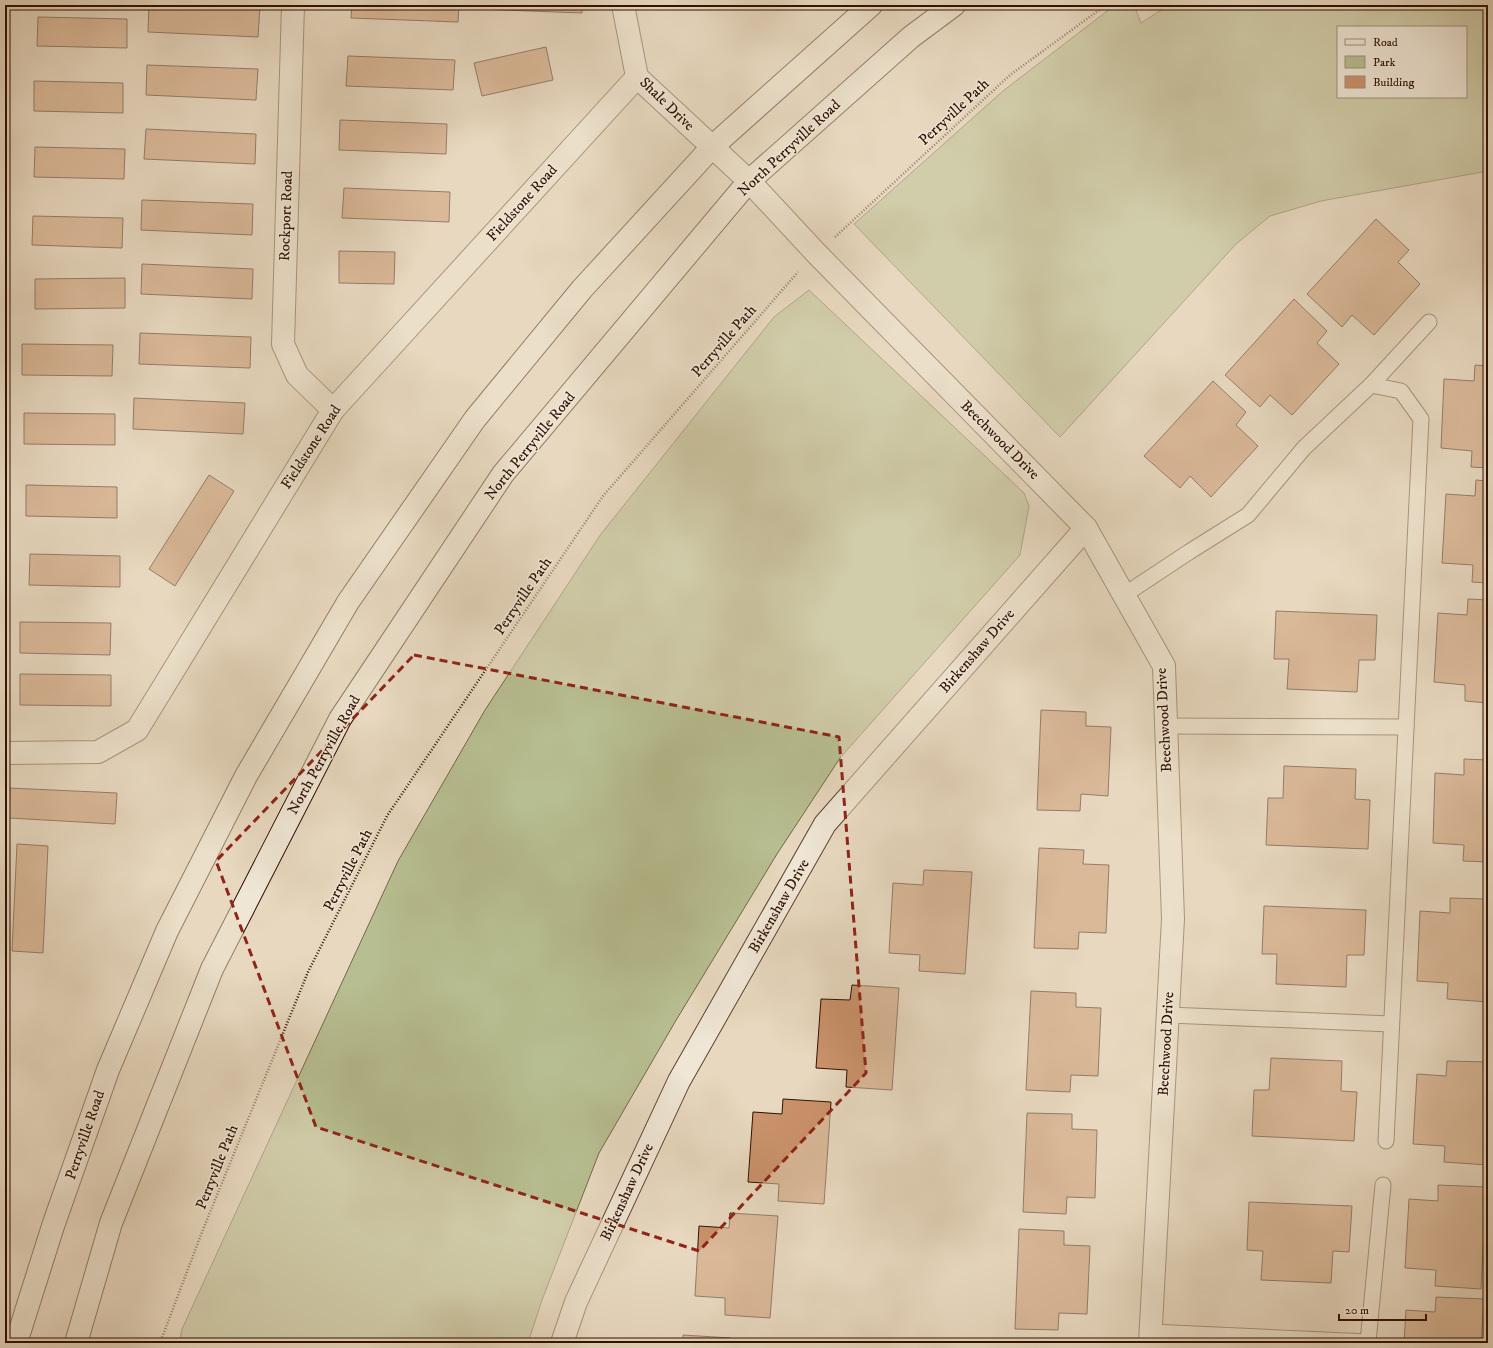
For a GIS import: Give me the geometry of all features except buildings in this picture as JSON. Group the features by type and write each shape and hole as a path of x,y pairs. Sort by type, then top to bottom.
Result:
{"street":[{"name":"Rockport Road","path":"292,5 283,344 297,375 333,410"},
{"name":"Shale Drive","path":"623,5 637,77 749,182"},
{"path":"712,147 871,5"},
{"name":"North Perryville Road","path":"76,1343 112,1223 212,969 340,719 503,474 749,182 911,37 954,5"},
{"name":"Fieldstone Road","path":"5,753 98,752 137,730 333,410 637,77"},
{"name":"Perryville Road","path":"16,1343 53,1226 108,1070 167,931 246,776 348,602 475,419 582,288 712,147"},
{"name":"Beechwood Drive","path":"749,182 817,254 1086,528 1164,666 1173,919 1150,1338"},
{"name":"Birkenshaw Drive","path":"562,1343 576,1302 679,1081 825,824 1086,528"}],"lane":[{"path":"1124,595 1248,515 1304,448 1371,385 1429,322"},
{"path":"1371,385 1401,391 1421,418 1386,1141"},
{"path":"1166,726 1406,727"},
{"path":"1168,1015 1391,1024"},
{"path":"1150,1338 1368,1342 1383,1185"}],"path":[{"name":"Perryville Path","path":"160,1343 202,1232 308,972 387,816 603,496 808,260 817,254 1010,75 1106,5"}],"highlighted area":[{"path":"414,655 839,737 866,1073 699,1251 316,1127 216,861"}],"green space":[{"path":"1115,5 1134,5 1141,23 1169,5 1488,5 1488,171 1321,201 1270,216 1236,244 1060,437 854,224 1003,91"},
{"path":"809,290 1024,493 1029,506 1020,555 840,758 777,854 675,1022 599,1153 542,1300 528,1343 179,1343 182,1329 398,861 485,710 601,534 774,317"}]}
